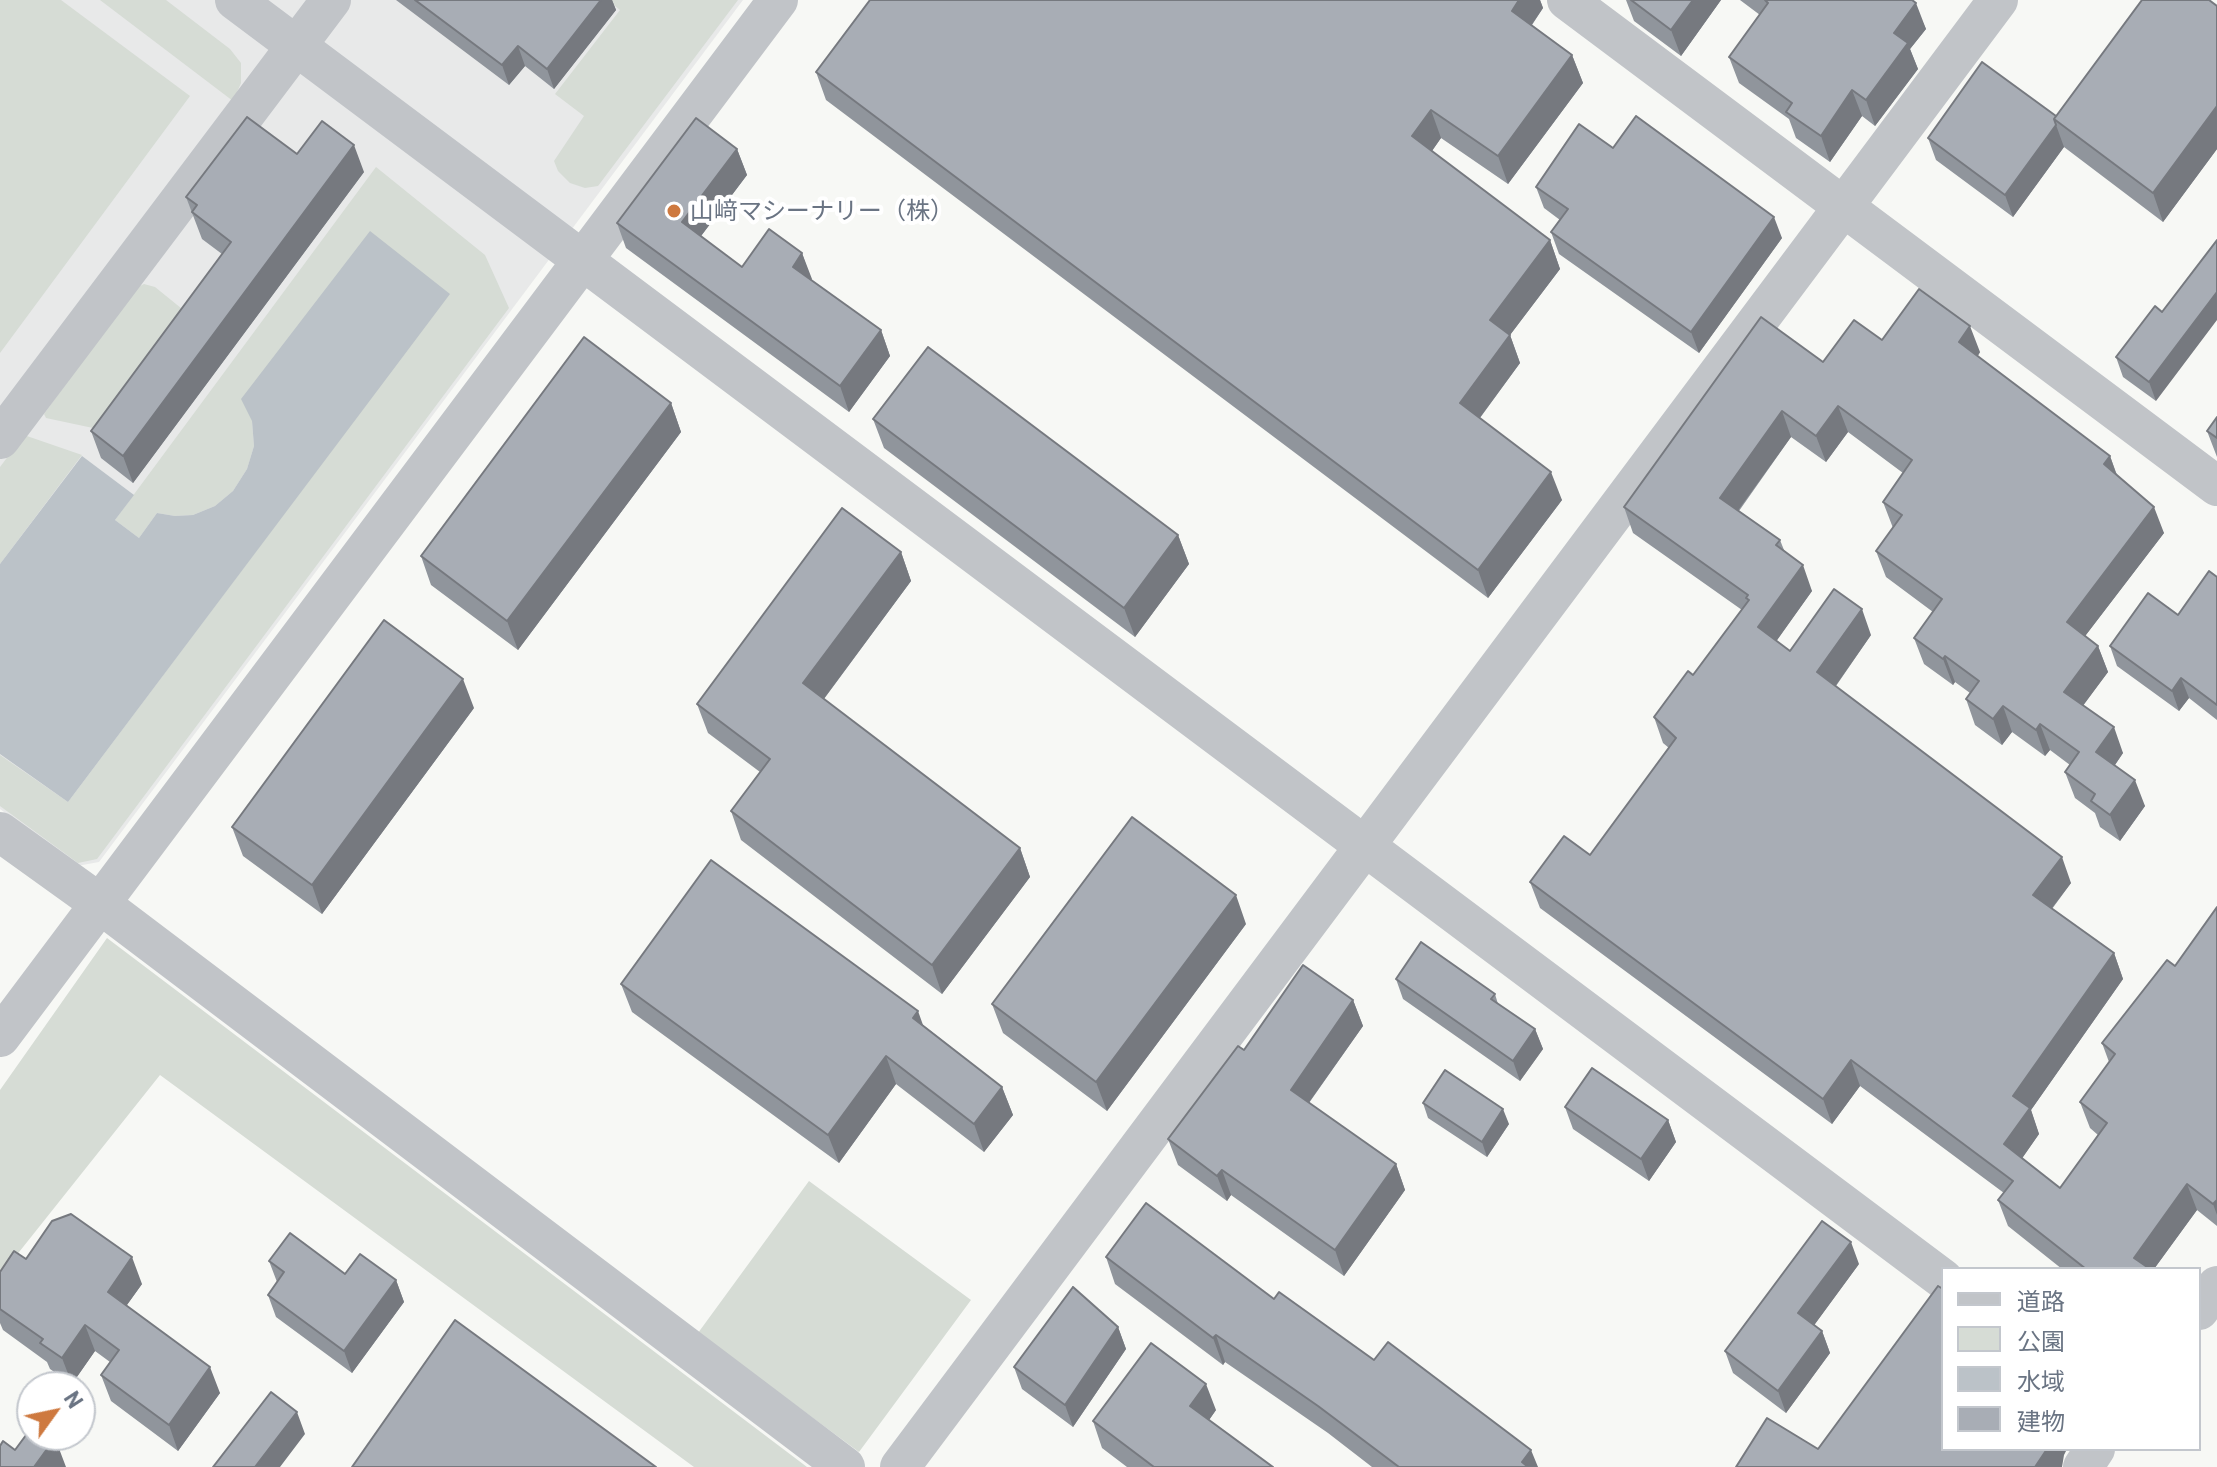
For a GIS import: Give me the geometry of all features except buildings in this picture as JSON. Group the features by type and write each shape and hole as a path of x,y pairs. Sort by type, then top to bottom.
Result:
{"street":[{"path":"235,0 1941,1278"},
{"path":"0,439 331,0"},
{"path":"0,1037 778,0"},
{"path":"1567,0 2217,486"},
{"path":"900,1467 1998,0"},
{"path":"0,832 99,903 845,1467"},
{"path":"2201,1307 2217,1286"}],"shaded area":[{"path":"0,0 743,0 99,862 77,866 0,809"}],"green space":[{"path":"0,0 61,0 190,96 0,353"},
{"path":"100,0 166,0 230,49 241,63 241,83 233,101"},
{"path":"608,0 738,0 598,186 585,188 570,183 558,171 554,161 584,116 555,94 620,10"},
{"path":"376,167 485,255 509,308 97,859 78,863 0,806 0,755 68,802 449,294 370,232 252,421 254,446 247,469 233,491 215,506 193,515 157,513 139,538 115,520"},
{"path":"144,284 155,287 192,317 107,431 46,418 44,414 134,289"},
{"path":"24,435 82,455 0,564 0,467"},
{"path":"107,938 807,1467 694,1467 160,1075 0,1276 0,1090"},
{"path":"809,1181 971,1300 859,1452 698,1333"}],"water":[{"path":"370,231 450,294 68,802 0,754 0,564 82,456 134,495 115,520 139,538 157,513 193,515 215,506 233,491 247,469 254,446 252,421 241,399"}],"place":[{"name":"山﨑マシーナリー（株）","path":"674,211"}]}
